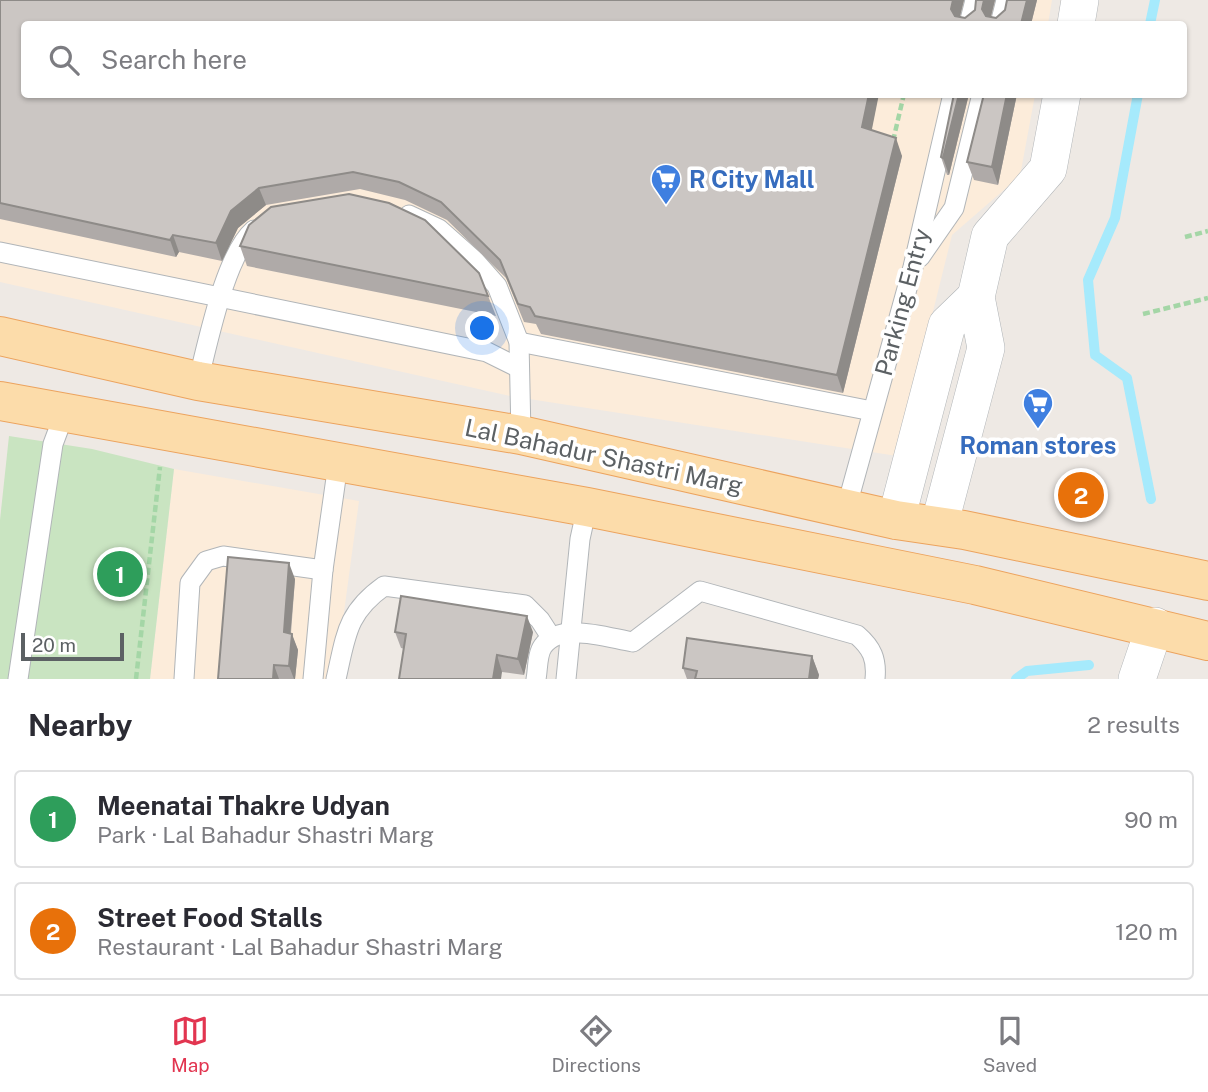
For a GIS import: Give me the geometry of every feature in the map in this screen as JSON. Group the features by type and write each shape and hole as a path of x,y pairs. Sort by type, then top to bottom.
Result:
{"main road":[{"name":"Lal Bahadur Shastri Marg","path":"0,336 198,381 521,435 896,520 939,526 1208,580"},
{"path":"0,401 587,507 962,582 1155,626 1208,641"}],"street":[{"path":"1076,21 1080,0"},
{"path":"939,526 986,348 976,297 990,236 1048,169 1061,98"},
{"path":"896,520 947,325 976,297"},
{"path":"1137,679 1155,626"}],"lane":[{"path":"970,21 975,0"},
{"path":"1001,21 1006,0"},
{"name":"Parking Entry","path":"846,509 913,267 952,98"},
{"path":"913,267 954,208 981,98"},
{"path":"389,208 439,229 474,260 497,286 519,342 521,435"},
{"path":"198,381 219,299 246,237 273,215"},
{"path":"0,252 488,352 519,368"},
{"path":"519,342 872,411"},
{"path":"18,679 53,444 65,412"},
{"path":"313,679 323,570 338,464"},
{"path":"566,679 580,540 587,507"},
{"path":"184,679 190,583 206,561 223,556 323,570"},
{"path":"337,679 349,622 363,600 384,586 525,605 540,620 551,637"},
{"path":"536,679 541,649 551,637 572,633 633,642 700,591 857,635 870,647 876,667 875,679"}],"path":[{"path":"891,147 903,98"},
{"path":"1185,237 1208,231"},
{"path":"1143,314 1208,298"},
{"path":"136,679 166,431"}],"shaded area":[{"name":"R City Mall","path":"0,0 1052,0 1048,21 21,21 21,98 1034,98 1020,176 952,235 897,456 510,396 0,282"},
{"path":"174,469 359,501 335,679 150,679"}],"green space":[{"path":"9,436 92,449 174,469 150,679 0,679 0,520"}],"building":[{"name":"R City Mall","path":"0,0 953,0 951,9 955,16 965,18 975,10 976,0 984,0 982,9 986,16 996,18 1005,10 1007,0 1027,0 1022,21 21,21 21,98 868,98 862,127 896,138 837,375 535,316 530,307 518,304 500,260 441,202 399,182 353,172 259,188 231,211 216,243 173,235 170,240 0,203"},
{"path":"953,98 958,98 943,158 941,157"},
{"path":"983,98 1006,98 992,167 967,162"},
{"path":"349,194 389,203 425,220 479,273 488,296 240,246 249,225 271,207"},
{"path":"228,557 289,563 284,632 292,634 289,666 274,665 273,679 218,679"},
{"path":"401,596 527,616 518,659 497,655 493,679 399,679 406,634 395,632"},
{"path":"687,638 812,656 809,679 695,679 697,671 683,668"}],"waterway":[{"path":"1151,21 1155,0"},
{"path":"1137,98 1115,218 1088,280 1095,355 1127,378 1151,499"},
{"path":"1016,679 1027,671 1089,665"}],"place":[{"name":"R City Mall","path":"666,206"},
{"name":"Roman stores","path":"1038,430"},
{"name":"Street Food Stalls","path":"1081,495"},
{"name":"Meenatai Thakre Udyan","path":"120,574"}]}
